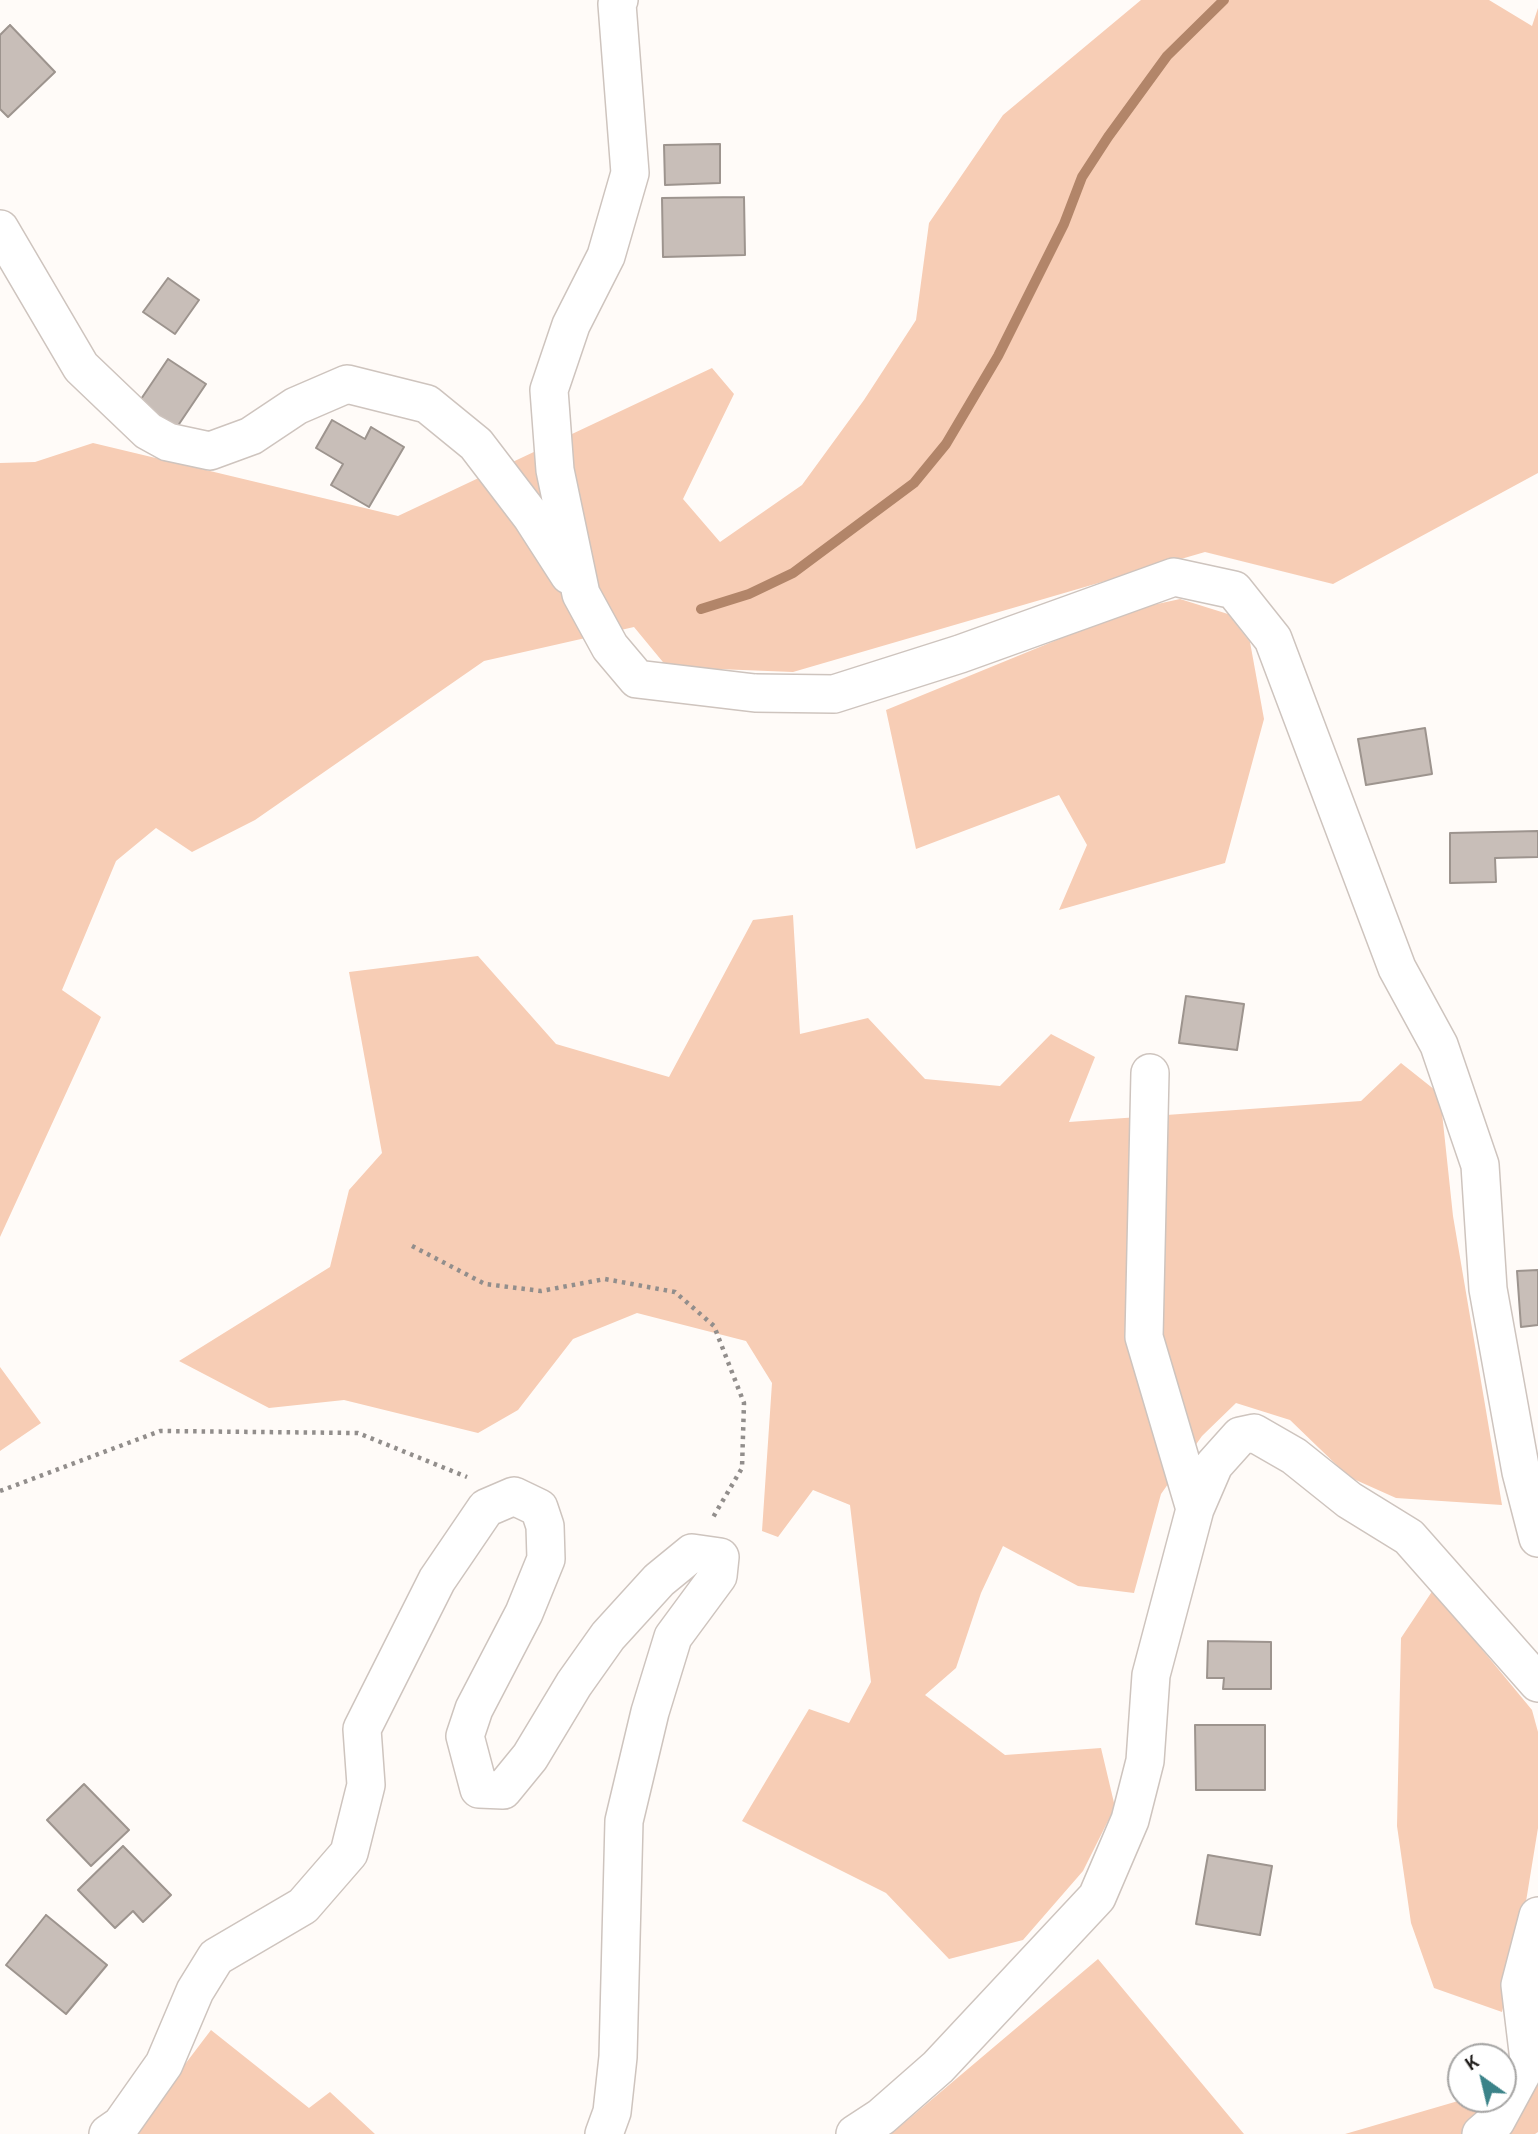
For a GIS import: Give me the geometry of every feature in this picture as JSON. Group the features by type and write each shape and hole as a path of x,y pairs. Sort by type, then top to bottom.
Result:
{"street":[{"path":"581,594 555,470 549,390 571,325 606,256 630,173 617,4 619,0"},
{"path":"0,229 81,367 148,431 168,442 209,451 251,436 296,407 347,384 426,404 476,444 531,516 581,594 610,647 637,679 755,693 834,694 960,654 1174,577 1234,590 1273,639 1308,739 1377,909 1397,968 1439,1045 1480,1165 1488,1289 1521,1472 1538,1538"},
{"path":"1150,1073 1144,1337 1195,1509"},
{"path":"855,2134 881,2117 938,2067 1097,1897 1130,1820 1145,1761 1151,1675 1195,1509 1214,1465 1240,1436 1254,1433 1294,1456 1349,1500 1409,1537 1538,1684"},
{"path":"108,2134 121,2125 164,2064 195,1991 216,1957 303,1906 349,1853 366,1785 362,1729 437,1580 486,1508 514,1496 539,1508 545,1526 546,1559 524,1613 474,1709 465,1736 479,1789 503,1790 530,1758 574,1684 608,1636 659,1580 692,1553 720,1557 718,1576 673,1637 650,1712 624,1821 618,2057 612,2112 604,2134"},
{"path":"1481,2134 1496,2121 1534,2061 1520,1985 1538,1916"}],"path":[{"path":"412,1246 485,1284 541,1291 605,1279 675,1292 714,1326 744,1402 741,1468 692,1553"},
{"path":"0,1491 160,1431 358,1433 514,1496"}],"shaded area":[{"path":"1141,0 1489,0 1532,26 1538,8 1538,473 1333,584 1205,552 793,672 667,667 634,627 484,661 255,820 192,852 156,828 116,861 62,990 101,1017 0,1237 0,463 35,462 93,443 398,516 712,368 734,394 683,499 720,542 802,485 864,400 916,320 929,223 1003,115"},
{"path":"1180,599 1228,614 1250,642 1264,719 1225,863 1059,910 1087,845 1059,795 916,849 886,710 1130,610"},
{"path":"793,915 800,1034 868,1018 925,1079 1000,1086 1051,1034 1095,1057 1069,1122 1361,1101 1401,1063 1440,1094 1453,1216 1502,1505 1396,1498 1349,1477 1290,1420 1236,1403 1202,1436 1161,1494 1134,1593 1078,1586 1003,1546 981,1593 956,1668 925,1695 1005,1755 1101,1748 1115,1807 1083,1871 1023,1940 949,1959 886,1893 742,1821 809,1709 849,1723 871,1682 850,1505 813,1490 778,1537 762,1531 772,1383 746,1341 637,1313 573,1339 518,1410 478,1433 344,1400 269,1408 179,1361 330,1267 349,1190 382,1153 349,972 478,956 556,1044 669,1077 753,920"},
{"path":"0,1367 41,1423 0,1451"},
{"path":"1433,1590 1532,1710 1538,1732 1538,1828 1522,1926 1502,2012 1434,1988 1411,1923 1397,1826 1401,1638"},
{"path":"1098,1959 1244,2134 891,2134"},
{"path":"211,2030 309,2108 330,2092 375,2134 132,2134"},
{"path":"1538,2078 1538,2132 1535,2134 1345,2134 1447,2104 1447,2113 1517,2113 1517,2091"}],"building":[{"path":"10,25 55,72 8,117 0,109 0,35"},
{"path":"720,144 720,183 665,185 664,145"},
{"path":"744,197 745,255 663,257 662,198"},
{"path":"168,278 199,300 175,334 143,312"},
{"path":"168,359 206,384 171,436 133,411"},
{"path":"332,420 365,439 371,427 404,447 369,507 331,485 343,464 316,448"},
{"path":"1425,728 1432,774 1366,785 1358,739"},
{"path":"1538,831 1538,857 1495,858 1496,882 1450,883 1450,833"},
{"path":"1186,996 1244,1004 1237,1050 1179,1043"},
{"path":"1538,1270 1538,1325 1521,1327 1517,1271"},
{"path":"1208,1641 1271,1642 1271,1689 1223,1689 1224,1678 1207,1678"},
{"path":"1195,1725 1265,1725 1265,1790 1196,1790"},
{"path":"84,1784 129,1830 91,1866 47,1820"},
{"path":"123,1846 171,1895 143,1922 133,1911 115,1928 78,1890"},
{"path":"1208,1855 1272,1866 1260,1935 1196,1924"},
{"path":"46,1915 107,1965 66,2014 6,1965"}],"waterway":[{"path":"701,609 749,594 793,573 914,483 946,444 998,356 1064,224 1082,177 1167,56 1224,0"}]}
